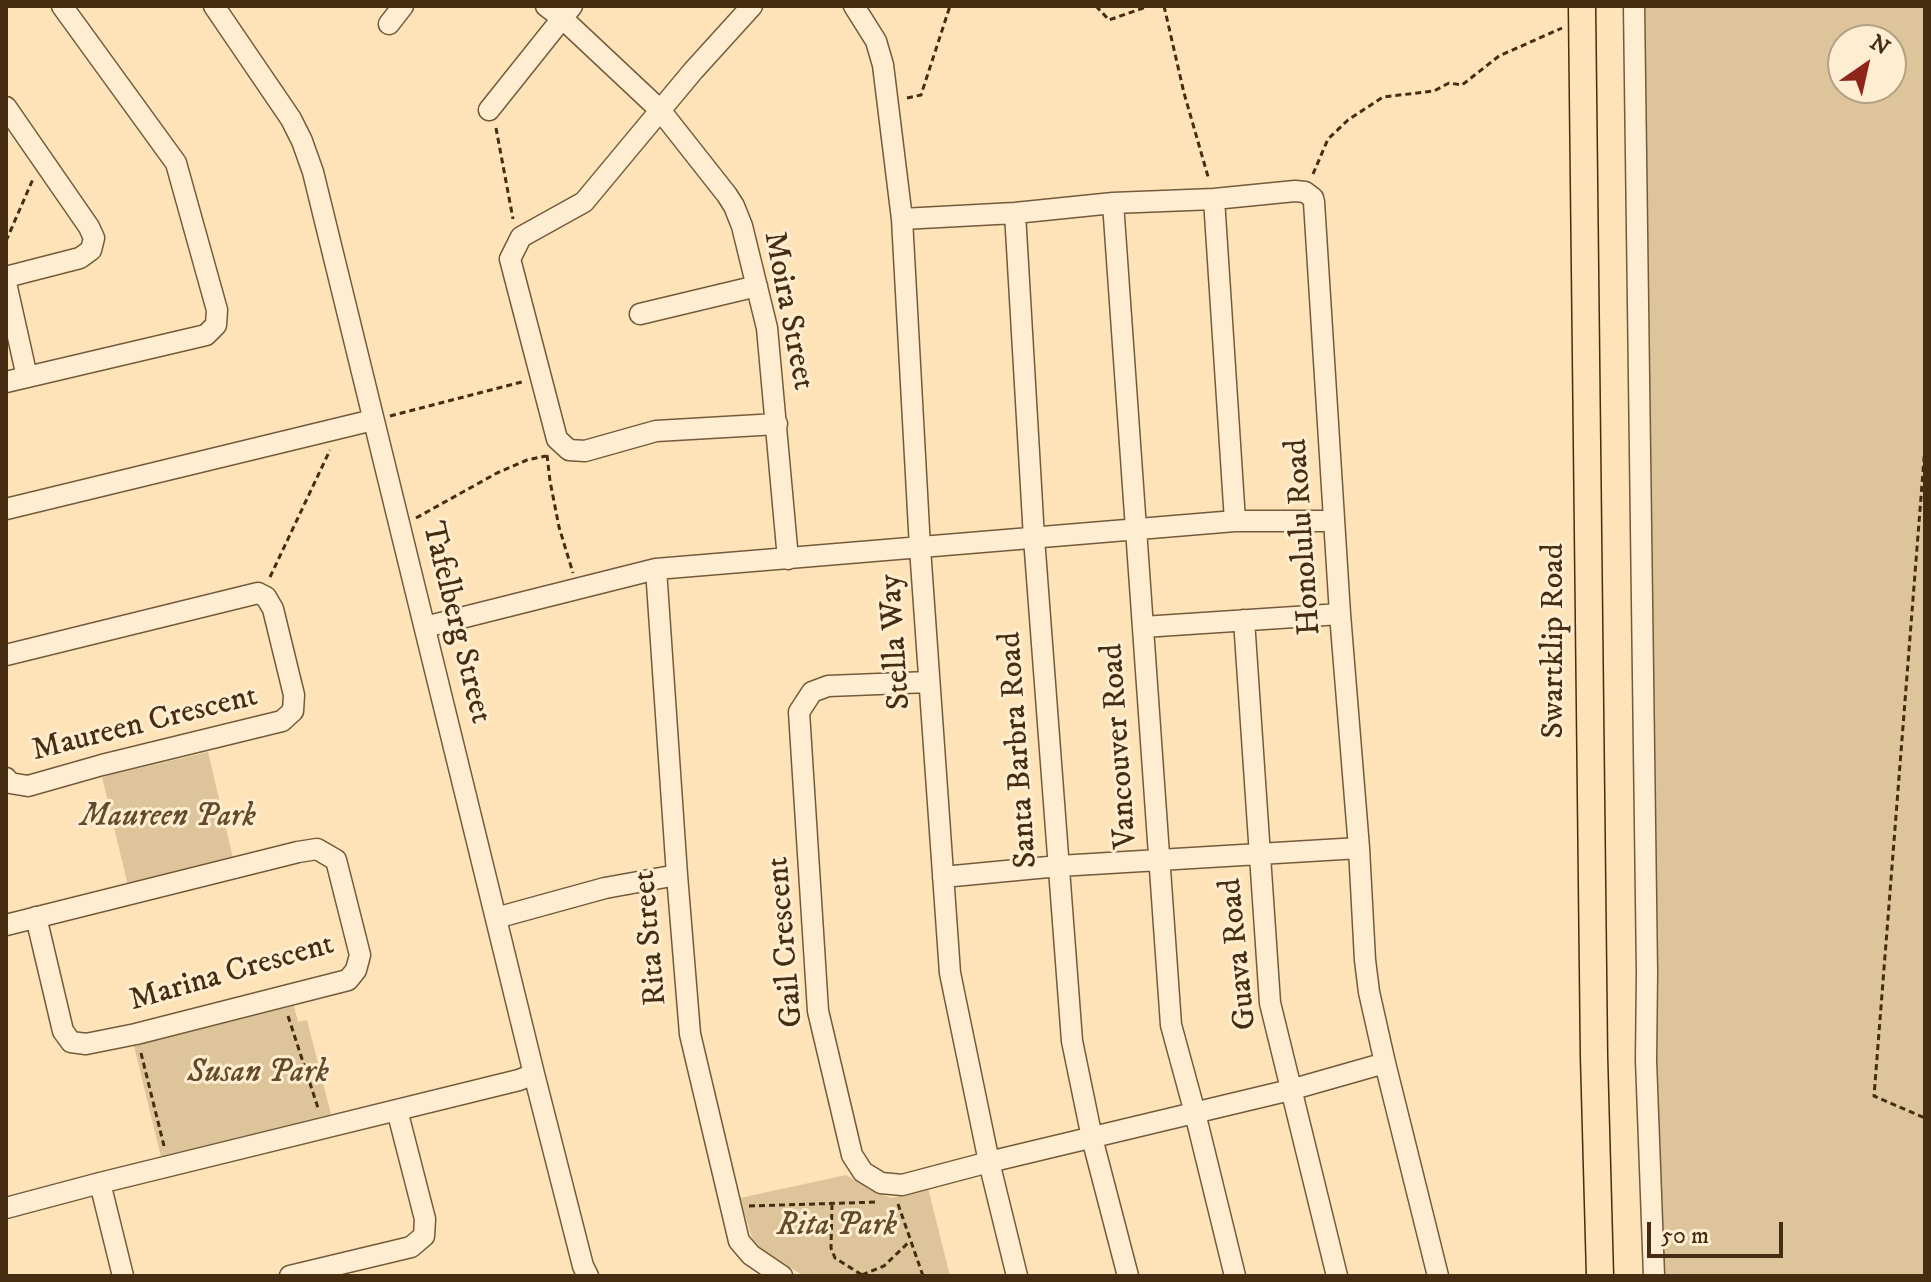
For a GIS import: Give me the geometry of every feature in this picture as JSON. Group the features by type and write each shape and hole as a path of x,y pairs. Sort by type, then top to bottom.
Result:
{"main road":[{"name":"Swartklip Road","path":"1582,16 1594,1085 1600,1276"}],"street":[{"path":"6,382 206,335 216,325 217,310 176,163 62,6"},
{"name":"Tafelberg Street","path":"214,6 291,119 313,172 380,418 425,627 534,1074 588,1276"},
{"path":"389,24 403,6"},
{"path":"752,6 584,202 521,237 510,259 557,439 569,450 585,451 656,431 777,424"},
{"name":"Stella Way","path":"854,6 876,41 883,65 902,219 920,548 953,994 1017,1276"},
{"path":"1634,6 1646,1060 1654,1276"},
{"path":"489,110 560,10"},
{"name":"Moira Street","path":"560,10 660,110 734,206 742,226 767,328 788,559"},
{"path":"6,107 92,232 93,244 91,250 80,258 6,280 27,377"},
{"path":"902,219 1305,192"},
{"name":"Honolulu Road","path":"1305,192 1314,202 1333,521 1367,976 1385,1063 1438,1276"},
{"path":"1214,199 1235,521"},
{"name":"Vancouver Road","path":"1113,203 1171,1025 1235,1276"},
{"name":"Santa Barbra Road","path":"1015,213 1034,538 1072,1041 1092,1138 1128,1276"},
{"path":"640,314 757,286"},
{"path":"6,509 380,418"},
{"path":"425,627 656,569 1235,521 1333,521"},
{"name":"Rita Street","path":"656,569 690,1034 739,1241 751,1255 782,1276"},
{"name":"Maureen Crescent","path":"6,655 258,593 266,597 273,609 294,695 293,711 282,721 28,786 10,783 6,778"},
{"path":"1143,627 1340,614"},
{"name":"Guava Road","path":"1244,620 1270,1003 1337,1276"},
{"name":"Gail Crescent","path":"929,682 828,686 812,692 799,712 818,1011 852,1155 863,1172 881,1183 902,1185 1290,1090 1385,1063"},
{"path":"943,877 1059,866 1359,848"},
{"name":"Marina Crescent","path":"6,925 36,917 298,852 317,849 336,860 360,955 356,970 348,980 86,1044 71,1042 63,1031 36,917"},
{"path":"496,918 605,888 677,875"},
{"path":"6,1208 534,1074"},
{"path":"290,1276 411,1247 424,1236 425,1219 397,1110"},
{"path":"100,1183 123,1276"}],"path":[{"path":"888,103 921,95 950,6"},
{"path":"1096,6 1109,20 1149,6"},
{"path":"1164,6 1184,93 1214,199"},
{"path":"1305,192 1328,139 1348,120 1383,97 1434,91 1449,83 1462,85 1499,56 1565,27 1582,16"},
{"path":"489,110 499,136 513,217 521,237"},
{"path":"6,241 41,158"},
{"path":"380,418 541,377"},
{"path":"268,580 332,445"},
{"path":"1925,446 1874,1096 1925,1118"},
{"path":"411,519 497,473 547,455 559,527 576,580"},
{"path":"282,997 321,1119"},
{"path":"136,1034 167,1157"},
{"path":"739,1206 882,1202"},
{"path":"897,1202 923,1276"},
{"path":"832,1204 831,1248 835,1258 862,1275 884,1266 910,1241"}],"green space":[{"path":"1628,6 1925,6 1925,1276 1647,1276"},
{"name":"Maureen Park","path":"208,752 233,858 128,886 102,777"},
{"name":"Susan Park","path":"294,1006 298,1022 307,1020 331,1114 161,1157 134,1046"},
{"name":"Rita Park","path":"846,1175 874,1192 892,1198 928,1188 950,1276 804,1276 763,1251 752,1238 740,1198"}]}
